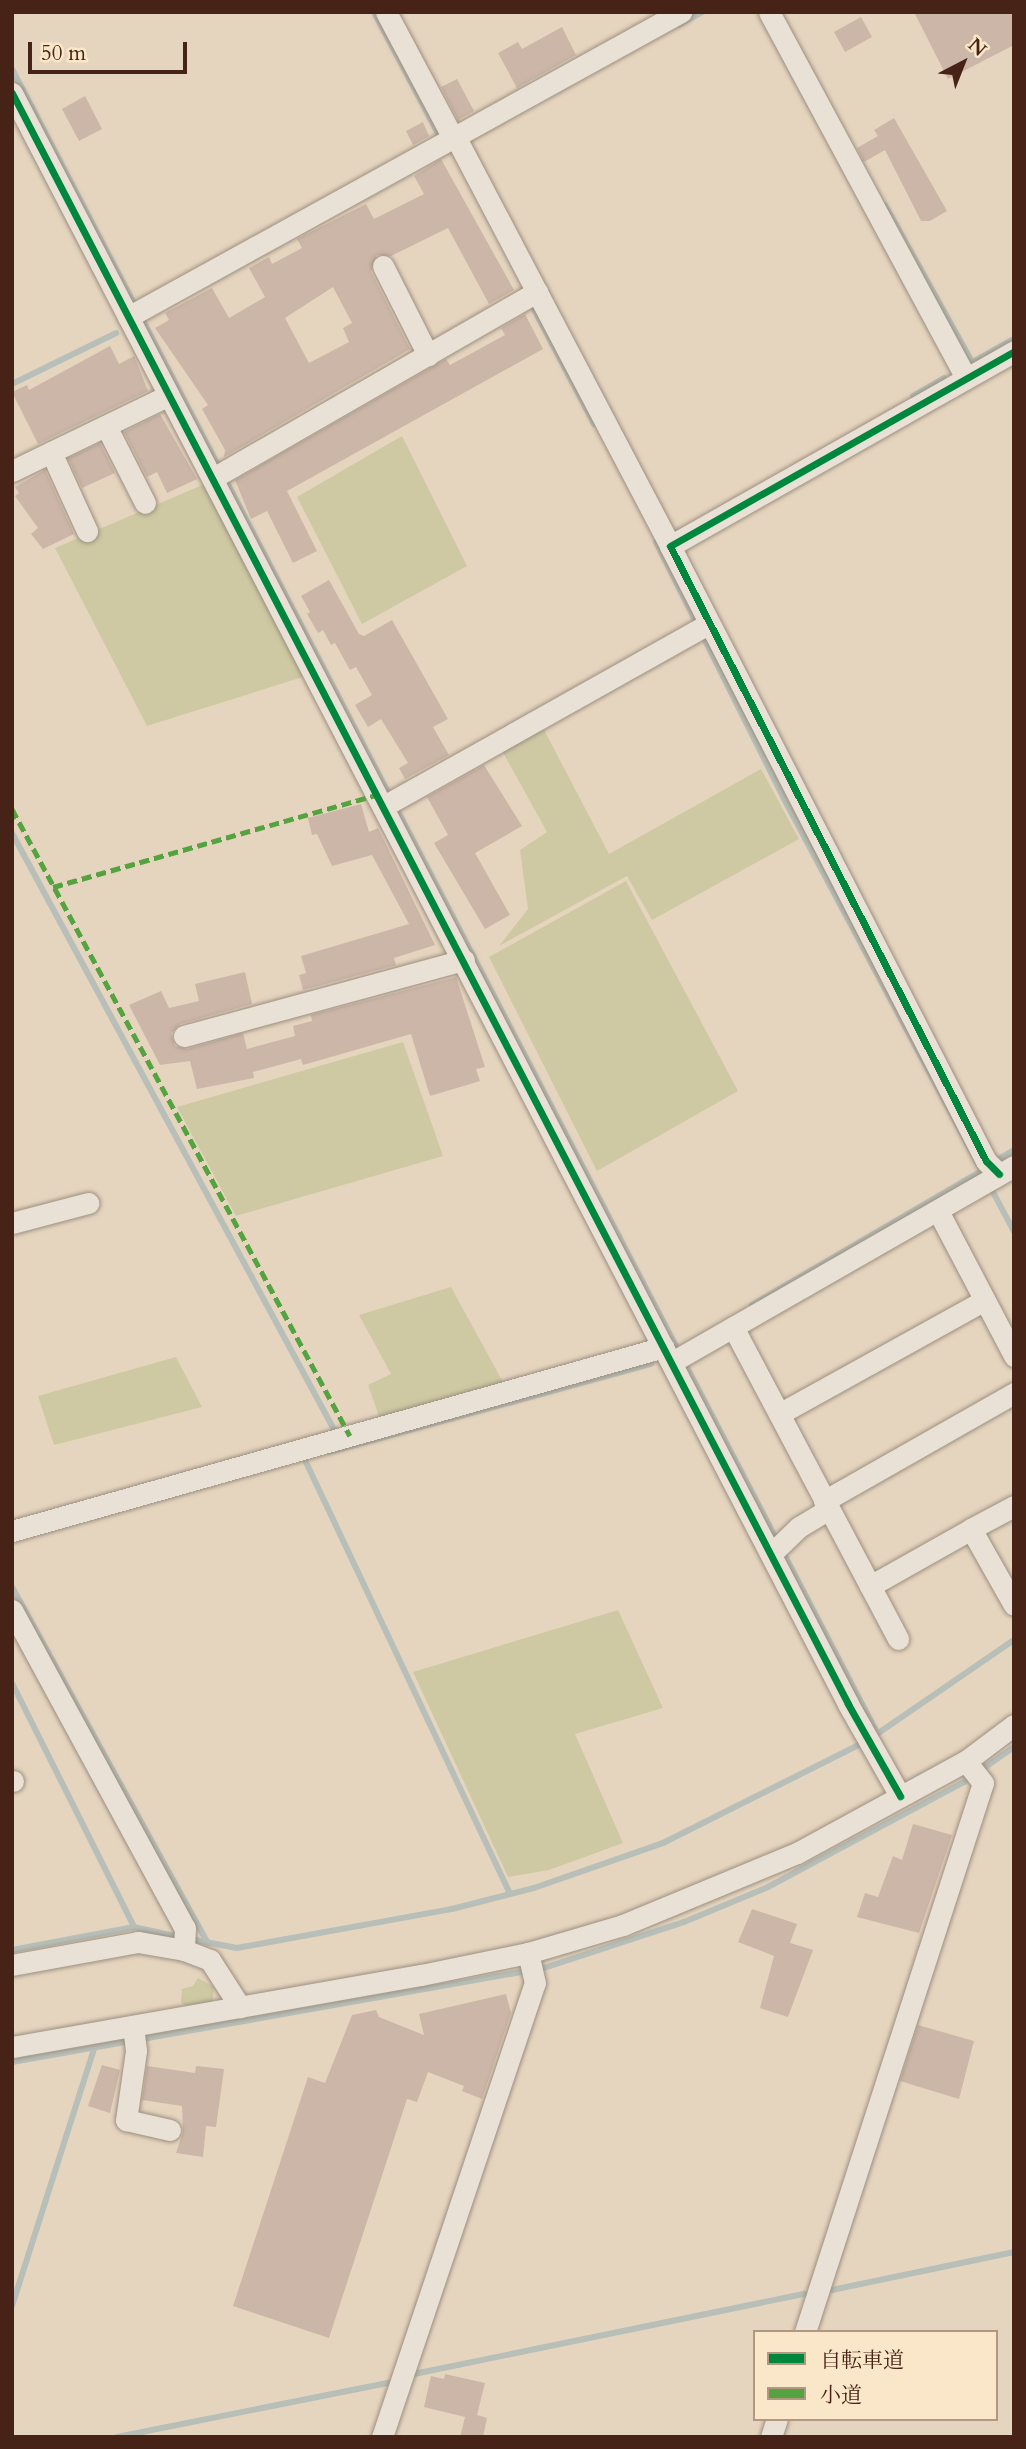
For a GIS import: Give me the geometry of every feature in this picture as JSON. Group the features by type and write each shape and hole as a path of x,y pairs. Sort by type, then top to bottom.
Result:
{"street":[{"path":"12,1531 339,1439 675,1356 733,1327 938,1211 994,1173 701,628 670,546 531,295 386,12"},
{"path":"136,312 452,142 681,12"},
{"path":"769,12 966,378"},
{"path":"12,93 136,312 169,395 219,475 391,802 464,960 675,1356 771,1554 900,1796"},
{"path":"383,266 428,355"},
{"path":"219,475 531,295"},
{"path":"670,546 1014,351"},
{"path":"12,471 169,395"},
{"path":"106,426 145,503"},
{"path":"51,452 87,531"},
{"path":"391,802 701,628"},
{"path":"184,1036 464,960"},
{"path":"12,1223 88,1203"},
{"path":"938,1211 1014,1356"},
{"path":"779,1414 985,1300"},
{"path":"733,1327 898,1639"},
{"path":"771,1554 827,1505 1014,1393"},
{"path":"870,1586 1014,1506"},
{"path":"971,1529 1014,1605"},
{"path":"12,1610 184,1942 210,1961 240,2007"},
{"path":"12,2047 240,2007 530,1964 708,1893 797,1853 900,1796 972,1769 1014,1725"},
{"path":"806,2330 972,1769"},
{"path":"12,1965 138,1942 184,1942"},
{"path":"382,2437 530,1964"},
{"path":"133,2026 136,2051 126,2120 170,2130"}],"shaded area":[{"path":"402,436 467,566 362,624 297,497"},
{"path":"207,483 306,676 147,726 55,548"},
{"path":"541,724 609,854 761,769 799,839 652,920 627,876 499,946 528,909 520,850 547,832 500,747"},
{"path":"626,881 738,1091 597,1171 489,957"},
{"path":"403,1042 443,1156 236,1216 177,1107"},
{"path":"451,1287 504,1384 380,1419 368,1385 391,1374 359,1315"},
{"path":"176,1357 202,1407 54,1445 38,1396"},
{"path":"618,1610 663,1708 575,1734 623,1843 549,1870 508,1877 413,1672"},
{"path":"198,1978 214,1987 212,2005 188,2009 181,2002 182,1989 193,1986"}],"building":[{"path":"914,12 1014,12 1014,45 948,79"},
{"path":"861,17 872,37 845,52 834,32"},
{"path":"562,27 576,55 517,88 498,53 518,42 522,49"},
{"path":"457,79 474,111 458,120 441,87"},
{"path":"85,96 102,129 79,141 62,109"},
{"path":"894,118 947,211 930,221 921,221 885,150 864,162 857,148 878,136 874,130"},
{"path":"423,122 429,136 413,145 406,131"},
{"path":"441,159 514,290 489,304 448,228 391,256 377,255 371,272 410,349 224,457 225,450 202,409 208,405 155,328 169,320 165,313 212,288 229,318 265,297 249,268 269,257 272,264 302,248 297,239 366,204 374,219 424,194 414,176","holes":["333,287 352,323 343,328 349,342 309,363 285,318"]},
{"path":"525,314 543,349 287,491 317,551 293,563 267,511 251,519 235,480 446,359 450,365 505,335 501,328"},
{"path":"110,346 119,364 134,356 148,391 38,444 12,392 27,385 29,390"},
{"path":"160,414 197,479 167,493 157,472 147,477 124,432"},
{"path":"100,443 115,473 82,488 68,458"},
{"path":"45,470 74,534 43,549 31,534 38,528 15,496 19,493 15,487"},
{"path":"329,580 359,634 364,636 392,620 448,719 433,727 449,755 405,779 399,768 408,763 381,719 368,727 355,705 372,695 356,667 350,670 335,643 331,645 323,630 318,633 307,614 310,612 301,596"},
{"path":"484,765 522,826 475,853 510,915 485,929 434,843 448,835 427,797"},
{"path":"361,804 369,832 378,828 435,945 394,958 396,965 303,990 299,975 306,973 301,956 409,924 372,855 332,866 317,834 312,835 308,818"},
{"path":"245,972 252,1004 180,1024 171,1033 175,1046 187,1049 243,1033 247,1049 295,1036 293,1026 312,1021 311,1015 456,977 485,1067 476,1069 480,1081 430,1096 411,1034 303,1065 301,1059 253,1072 254,1078 197,1089 190,1061 160,1065 129,1005 161,991 169,1008 199,1001 195,984"},
{"path":"913,1824 952,1835 919,1933 857,1917 865,1893 878,1897 893,1856 902,1860"},
{"path":"752,1909 797,1924 790,1943 813,1950 788,2017 760,2008 774,1956 738,1942"},
{"path":"506,1994 511,2013 482,2099 462,2091 464,2086 428,2072 417,2102 407,2099 329,2338 233,2306 308,2077 325,2083 352,2015 376,2010 379,2017 424,2035 419,2014"},
{"path":"918,2025 974,2041 959,2099 900,2081"},
{"path":"102,2065 120,2070 110,2113 88,2106"},
{"path":"147,2066 195,2073 196,2066 224,2069 216,2127 206,2126 203,2157 176,2153 183,2132 182,2106 142,2100"},
{"path":"445,2374 485,2383 477,2415 487,2418 483,2437 460,2437 465,2417 424,2407 431,2376 444,2379"}],"waterway":[{"path":"374,12 442,141"},
{"path":"679,25 702,12"},
{"path":"12,69 877,1733"},
{"path":"885,205 972,362"},
{"path":"534,309 594,424"},
{"path":"12,384 116,333"},
{"path":"969,364 1014,339"},
{"path":"913,396 944,378"},
{"path":"656,542 783,797 1014,1232"},
{"path":"12,833 344,1448"},
{"path":"993,1162 1014,1150"},
{"path":"752,1305 981,1171"},
{"path":"329,1452 651,1364"},
{"path":"304,1458 510,1894"},
{"path":"12,1587 208,1943"},
{"path":"877,1734 1014,1640"},
{"path":"12,1683 134,1927"},
{"path":"190,1939 237,1948 452,1909 534,1888 663,1843 865,1742"},
{"path":"12,2062 544,1968 684,1922 768,1887 964,1782 1014,1747"},
{"path":"12,1950 134,1927 179,1937"},
{"path":"12,2306 95,2046"},
{"path":"832,2290 1014,2252"},
{"path":"409,2375 805,2294"},
{"path":"117,2437 393,2382"}],"marked path":[{"path":"53,887 379,794"},
{"path":"12,809 350,1436"}],"cycle path":[{"path":"12,93 848,1704 900,1796"},
{"path":"999,1174 986,1161 670,546 1014,351"}]}
